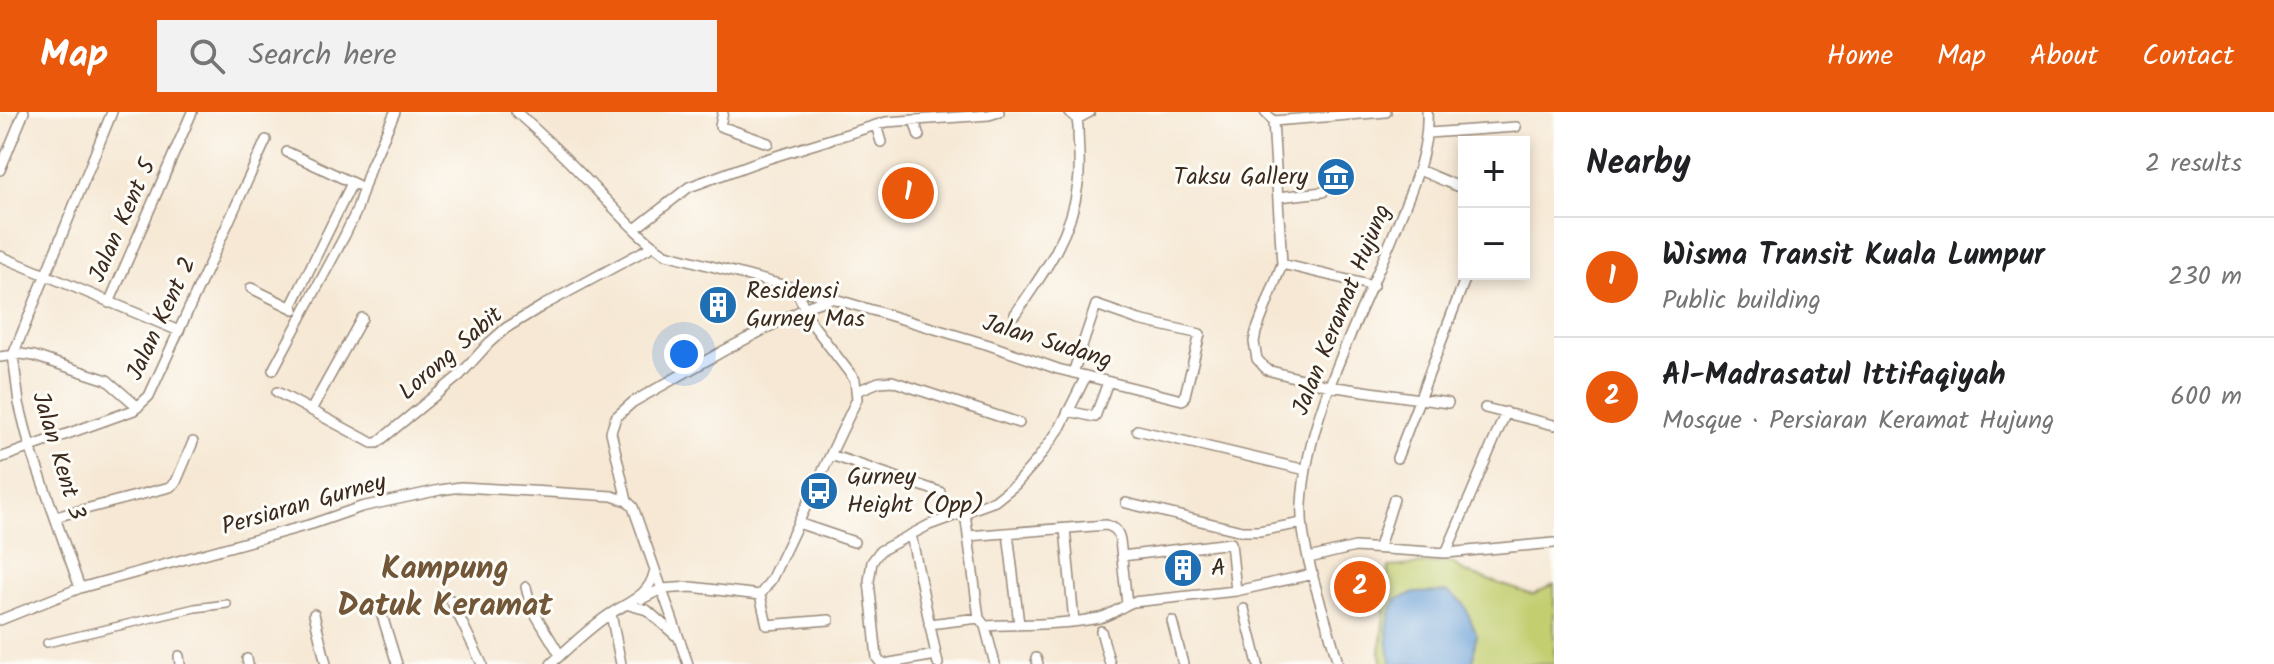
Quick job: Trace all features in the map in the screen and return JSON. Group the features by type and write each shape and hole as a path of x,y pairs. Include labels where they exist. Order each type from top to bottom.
{"street":[{"path":"0,170 24,112"},
{"name":"Jalan Kent 3","path":"80,588 30,447 19,403 13,355 112,112"},
{"name":"Jalan Kent 5","path":"109,303 192,112"},
{"path":"273,370 345,235 395,112"},
{"path":"516,112 653,246"},
{"path":"723,112 720,126 768,143"},
{"path":"635,229 689,187 760,161 876,125 999,112"},
{"path":"1015,314 1049,265 1067,230 1078,184 1073,116 1090,112"},
{"path":"1265,112 1273,121 1282,264 1256,332 1257,359 1267,370 1329,386 1448,403"},
{"path":"1273,121 1386,112"},
{"name":"Jalan Keramat Hujung","path":"1338,664 1302,523 1306,470 1329,386 1419,170 1428,133 1427,112"},
{"path":"914,120 919,136"},
{"path":"876,125 881,142"},
{"path":"1428,133 1516,127"},
{"name":"Jalan Kent 2","path":"0,458 138,407 149,396 266,140"},
{"path":"287,152 363,188"},
{"path":"1419,170 1458,186"},
{"path":"291,307 352,183"},
{"path":"1278,197 1323,192"},
{"name":"Jalan Sudang","path":"653,246 666,254 832,298 1073,373 1184,399 1200,335 1139,320 1096,305 1073,373"},
{"name":"Lorong Sabit","path":"277,392 377,443 460,375 506,328 653,246"},
{"path":"0,256 179,331"},
{"path":"1282,264 1373,286"},
{"path":"1397,458 1465,280"},
{"path":"251,288 303,313"},
{"path":"795,288 813,325 855,380 857,399 771,580 760,595 767,625 829,620"},
{"path":"688,664 633,507 627,501 611,432 616,417 633,402 725,350 832,298"},
{"path":"311,410 362,318"},
{"path":"0,357 34,356 107,380 138,407"},
{"path":"911,535 937,660 884,664 877,658 869,581 872,562 880,551 929,525 995,501 1015,485 1060,428 1086,376"},
{"path":"857,391 879,382 892,381 1019,423"},
{"path":"1068,411 1095,417 1108,382"},
{"path":"1485,408 1554,425"},
{"path":"1446,553 1506,412"},
{"path":"1137,430 1306,470"},
{"path":"55,517 170,487 176,482 193,442"},
{"path":"831,455 940,492"},
{"name":"Persiaran Gurney","path":"0,620 80,588 312,524 361,507 440,490 461,487 577,493 612,496 627,501"},
{"path":"1379,547 1394,499"},
{"path":"1126,503 1242,531 1302,523"},
{"path":"965,513 982,622 995,664"},
{"path":"798,523 854,542"},
{"path":"968,536 1106,525 1113,527 1118,531 1127,604"},
{"path":"1065,529 1074,621"},
{"path":"1008,533 1019,624"},
{"path":"1122,556 1231,543 1236,591"},
{"path":"1309,558 1347,548 1379,547 1446,553 1554,543"},
{"path":"629,605 650,586 655,571"},
{"path":"929,624 1074,621 1112,615 1127,604 1236,591 1313,574"},
{"path":"526,587 531,607 560,655"},
{"path":"552,664 611,614 661,589 691,587 760,595"},
{"path":"451,600 482,664"},
{"path":"47,643 195,608 227,604"},
{"path":"629,605 647,610 679,639"},
{"path":"380,609 397,664"},
{"path":"1244,609 1258,664"},
{"path":"314,614 326,664"},
{"path":"611,614 621,664"},
{"path":"1172,621 1183,664"},
{"path":"1101,631 1110,664"}],"green space":[{"path":"1451,562 1465,572 1533,595 1554,584 1554,664 1383,664 1380,652 1389,567"}],"water":[{"path":"1448,592 1464,604 1476,633 1473,664 1392,664 1387,631 1396,599 1415,593"}],"place":[{"name":"Taksu Gallery","path":"1336,177"},
{"name":"Wisma Transit Kuala Lumpur","path":"908,193"},
{"name":"Residensi Gurney Mas","path":"718,305"},
{"name":"Gurney Height (Opp)","path":"819,491"},
{"name":"A","path":"1183,568"},
{"name":"Al-Madrasatul Ittifaqiyah","path":"1360,587"}],"district":[{"name":"Kampung Datuk Keramat","path":"445,588"}]}
